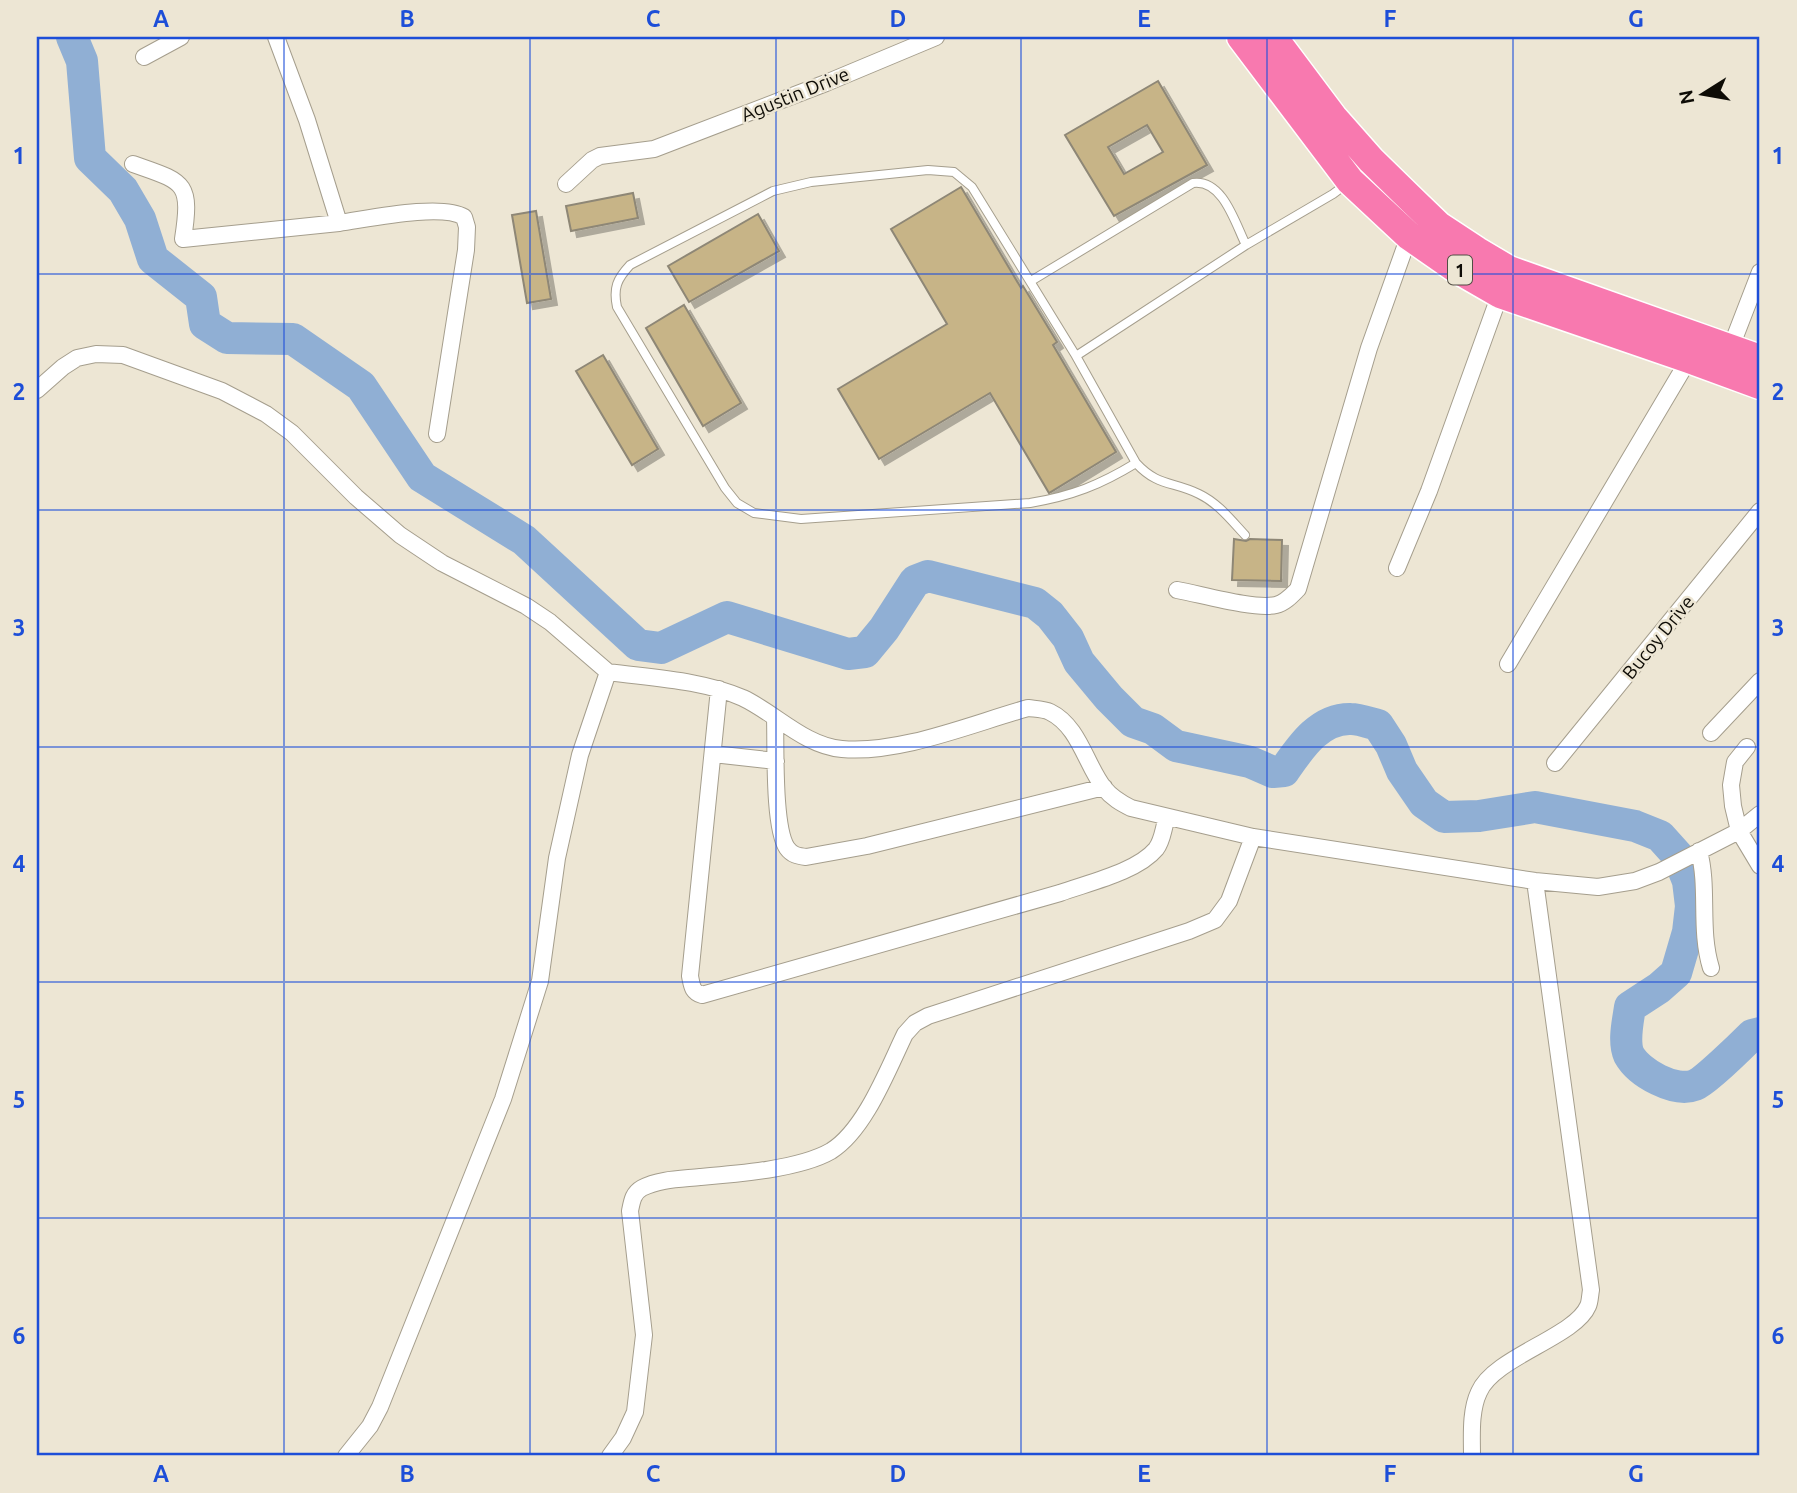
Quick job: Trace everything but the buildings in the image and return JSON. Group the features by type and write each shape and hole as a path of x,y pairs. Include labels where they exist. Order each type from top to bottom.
{"highway":[{"name":"1","path":"1241,37 1361,170 1409,236 1455,268 1500,294 1760,386"},
{"name":"1","path":"1273,37 1333,117 1361,170 1439,226 1509,270 1760,359"}],"street":[{"path":"144,57 181,37"},
{"path":"276,37 307,120 340,223"},
{"name":"Agustin Drive","path":"566,184 600,156 654,149 936,37"},
{"path":"133,164 174,178 183,187 187,212 183,239 439,210 458,213 464,217 467,227 466,250 437,434"},
{"path":"1177,590 1258,605 1276,605 1290,598 1298,589 1369,348 1409,236"},
{"path":"1731,347 1760,272"},
{"path":"1397,568 1429,491 1500,294"},
{"path":"37,390 77,358 96,354 123,355 222,391 266,414 292,433 356,497 400,535 442,563 534,611 608,671 719,690 749,701 798,734 839,749 880,750 1028,708 1049,710 1078,741 1104,787 1115,799 1131,808 1253,837 1535,881 1598,887 1635,881 1658,872 1739,831 1760,814"},
{"path":"1508,664 1689,359"},
{"name":"Bucoy Drive","path":"1555,763 1760,511"},
{"path":"346,1456 370,1426 380,1407 503,1099 540,981 557,858 580,755 608,671"},
{"path":"1711,733 1760,681"},
{"path":"719,690 691,976 693,988 696,993 702,995 1111,876 1141,861 1155,850 1167,818"},
{"path":"775,718 779,822 783,841 796,856 806,857 867,846 1104,787"},
{"path":"1747,747 1735,762 1731,785 1739,831 1760,866"},
{"path":"713,754 776,761"},
{"path":"610,1456 623,1438 635,1412 644,1335 630,1211 632,1198 639,1190 670,1180 801,1163 832,1150 849,1135 866,1110 905,1034 915,1023 928,1016 1189,932 1215,920 1229,901 1253,837"},
{"path":"1699,851 1704,868 1703,917 1706,953 1711,968"},
{"path":"1472,1456 1477,1394 1483,1383 1573,1322 1588,1307 1591,1290 1535,881"}],"lane":[{"path":"1136,463 1084,491 1030,503 801,519 754,513 737,503 725,488 617,307 616,283 630,265 773,191 811,182 928,170 954,172 972,187 1031,281 1136,463 1149,477 1212,501 1245,535"},
{"path":"1076,356 1246,245 1333,194 1361,170"},
{"path":"1031,281 1193,183 1201,182 1219,193 1246,245"}],"waterway":[{"path":"72,37 82,61 90,158 123,190 140,219 153,259 201,297 205,324 227,338 293,339 361,386 422,477 524,540 638,645 661,648 727,617 848,654 865,652 884,629 915,581 928,576 1035,603 1050,615 1068,638 1079,662 1109,698 1133,722 1153,729 1176,746 1250,762 1273,772 1284,771 1304,744 1320,729 1340,720 1357,720 1378,725 1391,745 1402,771 1424,803 1444,817 1479,816 1535,807 1635,826 1660,836 1678,856 1688,881 1691,906 1688,932 1676,973 1630,1007 1626,1038 1629,1055 1658,1080 1687,1087 1700,1082 1752,1035 1760,1033"}]}
